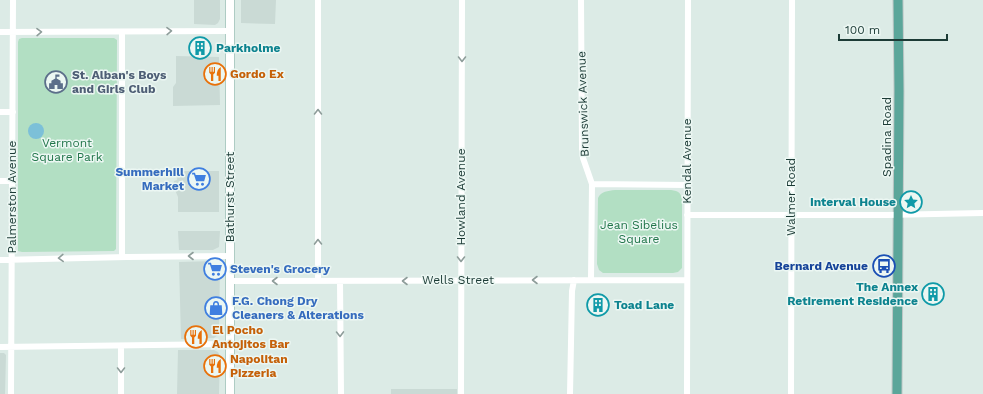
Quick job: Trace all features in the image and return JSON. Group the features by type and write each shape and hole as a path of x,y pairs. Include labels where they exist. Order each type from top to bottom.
{"main road":[{"name":"Bathurst Street","path":"230,0 230,394"},
{"name":"Spadina Road","path":"897,394 898,0"}],"street":[{"name":"Palmerston Avenue","path":"12,394 13,0"},
{"path":"318,0 318,281"},
{"name":"Howland Avenue","path":"462,0 462,394"},
{"name":"Brunswick Avenue","path":"581,0 582,158 592,184 591,279"},
{"name":"Kendal Avenue","path":"687,394 688,0"},
{"name":"Walmer Road","path":"791,394 792,0"},
{"path":"0,32 230,31"},
{"path":"122,32 122,257"},
{"path":"0,112 13,112"},
{"path":"0,181 12,181"},
{"path":"592,184 687,185"},
{"path":"687,214 898,215 983,213"},
{"path":"0,260 230,256"},
{"name":"Wells Street","path":"230,282 591,279 687,280"},
{"path":"570,394 572,291 574,280"},
{"path":"340,281 341,394"},
{"path":"0,347 230,344"},
{"path":"121,346 121,394"}],"shaded area":[{"path":"194,0 220,0 220,19 218,23 215,25 194,24"},
{"path":"241,0 276,0 275,24 241,23"},
{"path":"176,56 219,57 220,105 173,106 173,87 176,83"},
{"path":"178,171 219,171 219,212 178,212 178,197 175,190 174,181 177,180"},
{"path":"178,231 220,231 219,247 213,250 179,250"},
{"path":"215,261 220,266 219,334 214,338 181,339 179,262"},
{"path":"178,350 214,350 218,352 220,356 219,394 177,394"},
{"path":"0,353 4,353 6,355 5,394 0,394"},
{"path":"391,389 457,389 457,394 391,394"}],"green space":[{"name":"Vermont Square Park","path":"114,38 117,40 116,249 114,251 18,251 18,42 19,39"},
{"name":"Jean Sibelius Square","path":"671,190 680,194 682,200 682,268 678,272 603,273 599,270 597,264 598,198 607,191"}],"water":[{"path":"33,123 39,123 44,128 42,137 39,139 33,139 28,134 28,128"}],"place":[{"name":"Parkholme","path":"200,48"},
{"name":"Gordo Ex","path":"215,74"},
{"name":"St. Alban's Boys and Girls Club","path":"56,82"},
{"name":"Summerhill Market","path":"199,179"},
{"name":"Interval House","path":"911,202"},
{"name":"Bernard Avenue","path":"884,266"},
{"name":"Steven's Grocery","path":"215,269"},
{"name":"The Annex Retirement Residence","path":"933,294"},
{"name":"Toad Lane","path":"598,305"},
{"name":"F.G. Chong Dry Cleaners & Alterations","path":"216,308"},
{"name":"El Pocho Antojitos Bar","path":"196,337"},
{"name":"Napolitan Pizzeria","path":"215,366"}]}
